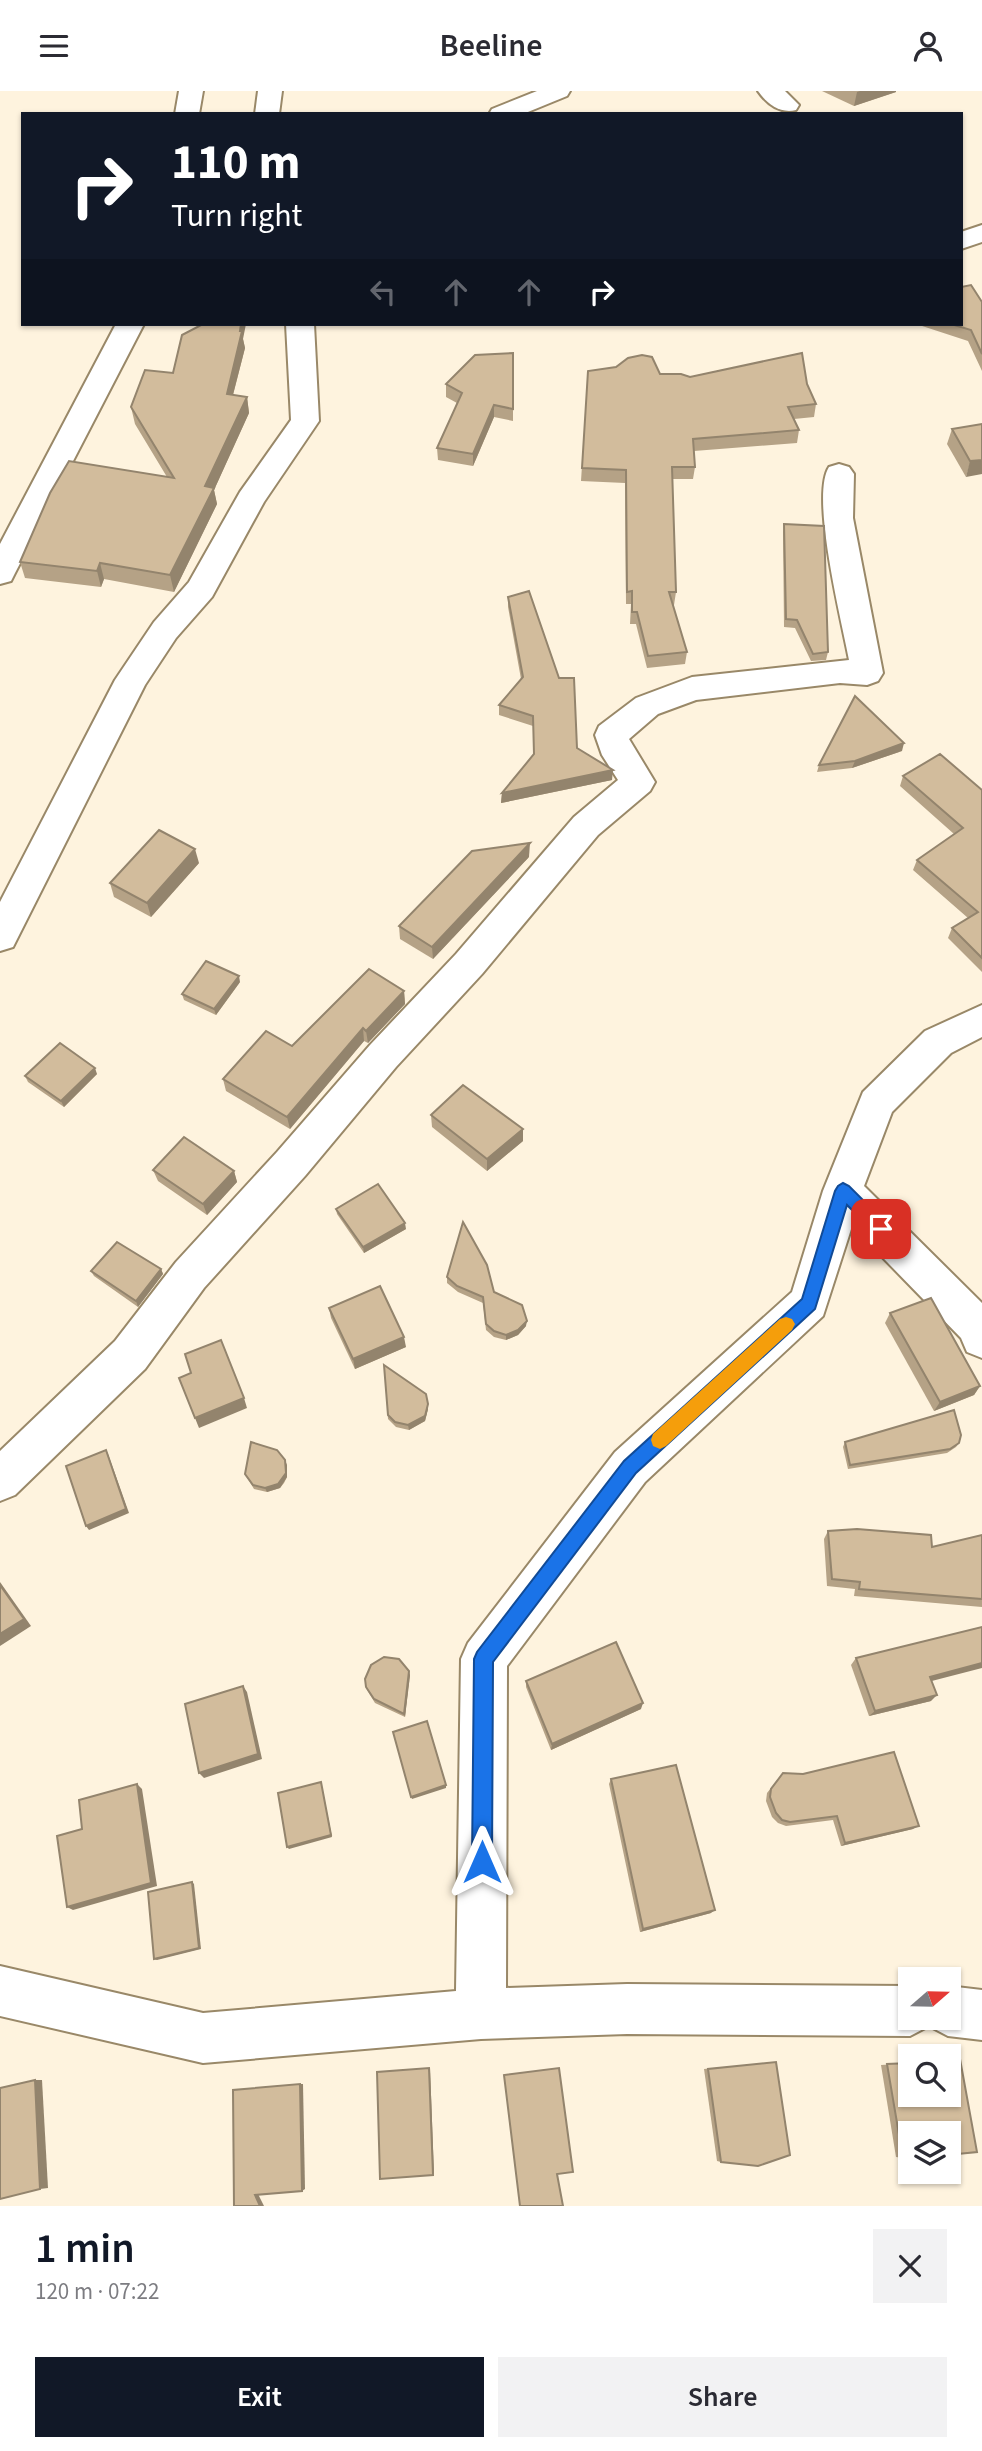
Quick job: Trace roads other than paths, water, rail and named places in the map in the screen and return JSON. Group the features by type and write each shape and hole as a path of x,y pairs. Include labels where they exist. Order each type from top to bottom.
{"street":[{"path":"187,112 191,91"},
{"path":"267,112 270,91"},
{"path":"506,112 558,91"},
{"path":"963,240 982,233"},
{"path":"0,573 129,326"},
{"path":"0,937 131,680 165,630 201,589 251,499 305,421 301,336 325,326"},
{"path":"0,1480 130,1355 190,1275 291,1164 383,1056 469,964 586,826 638,782 620,755 611,735 647,706 692,689 840,671 867,673 838,518 839,474"},
{"path":"481,2014 481,1728 484,1659 630,1467 809,1303 843,1191 876,1103 937,1042 982,1020"},
{"path":"843,1191 977,1326 982,1339"},
{"path":"0,1991 203,2038 481,2014 627,2009 898,2011"},
{"path":"961,2013 982,2015"}]}
